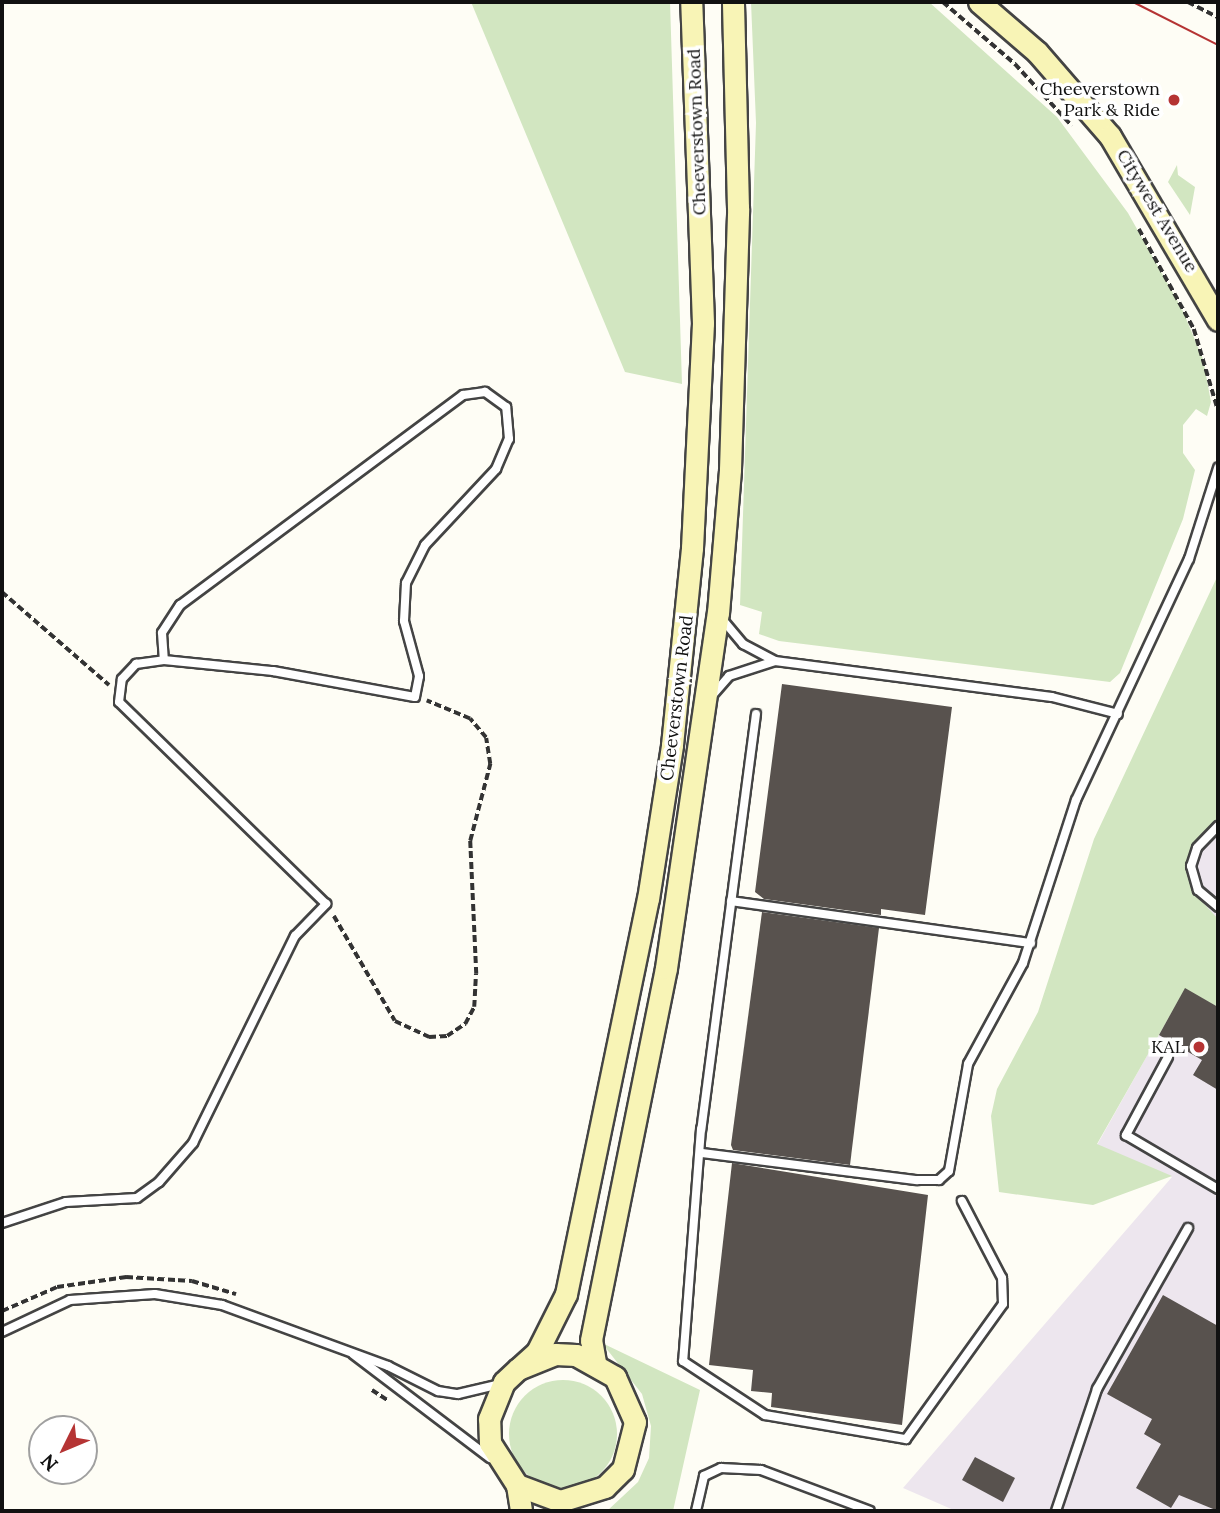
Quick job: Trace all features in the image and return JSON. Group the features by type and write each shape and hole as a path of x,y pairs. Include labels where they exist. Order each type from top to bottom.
{"main road":[{"name":"Cheeverstown Road","path":"691,2 703,323 692,548 672,745 648,900 566,1294 537,1352 511,1375 489,1419 500,1466 517,1485 548,1499 580,1505 623,1469 635,1422 629,1397 595,1362 591,1340 666,968 718,613 730,469 738,208 733,2"},
{"name":"Citywest Avenue","path":"979,2 1037,52 1110,136 1216,311"},
{"path":"511,1375 555,1354 595,1362"},
{"path":"517,1485 522,1511"}],"lane":[{"path":"2,1223 66,1202 137,1198 159,1182 193,1143 295,936 326,904 119,702 117,688 136,664 164,660 273,671 415,697 419,676 404,621 406,583 425,545 496,469 505,449 506,407 485,392 463,396 180,605 162,633 164,660"},
{"path":"702,1153 939,1180 952,1165 968,1064 1031,943 1076,800 1189,559 1218,468"},
{"path":"718,613 743,644 775,661 1052,697 1118,714"},
{"path":"707,702 729,676 775,661"},
{"path":"756,714 731,901 680,1341 684,1361 765,1415 894,1441 920,1427 1003,1304 1002,1278 962,1201"},
{"path":"1218,826 1197,848 1191,866 1198,890 1218,907"},
{"path":"731,901 1031,943"},
{"path":"1168,1057 1126,1135 1218,1189"},
{"path":"1056,1511 1097,1389 1188,1228"},
{"path":"2,1332 70,1300 155,1294 222,1305 350,1351 438,1391 458,1394 511,1375"},
{"path":"350,1351 379,1380 500,1466"},
{"path":"696,1511 704,1476 721,1468 761,1470 870,1511"}],"path":[{"path":"943,2 1015,64 1076,130"},
{"path":"1188,2 1218,17"},
{"path":"1137,225 1194,329 1218,410"},
{"path":"2,592 55,634 96,680 117,688"},
{"path":"326,904 395,1021 429,1037 447,1036 465,1024 474,1007 476,974 470,841 490,764 486,738 470,719 415,697"}],"shaded area":[{"path":"1218,799 1218,938 1190,924 1187,821"},
{"path":"1185,988 1218,1007 1218,1511 956,1511 903,1488 1172,1177 1097,1145"}],"green space":[{"path":"471,2 670,2 682,384 625,372"},
{"path":"751,2 929,2 1057,117 1128,213 1182,309 1203,359 1211,402 1207,416 1196,409 1183,425 1183,453 1195,470 1183,519 1120,673 1110,682 779,641 759,634 762,612 740,605 756,123"},
{"path":"1177,165 1178,175 1195,187 1190,215 1168,182"},
{"path":"1218,575 1218,816 1188,863 1198,897 1218,919 1218,1007 1185,989 1097,1144 1172,1176 1093,1205 999,1192 991,1116 997,1089 1038,1012 1094,839"},
{"path":"602,1343 700,1390 673,1511 607,1511 638,1482 649,1458 651,1426 642,1394"},
{"path":"563,1380 584,1384 602,1395 613,1413 617,1434 613,1455 602,1473 584,1484 563,1488 542,1484 524,1473 513,1455 509,1434 513,1413 524,1395 542,1384"}],"building":[{"path":"782,684 952,707 925,915 881,909 881,915 764,899 755,892"},
{"path":"762,912 879,928 850,1165 733,1150 731,1145"},
{"name":"KAL","path":"1185,988 1218,1007 1218,1090 1193,1075 1202,1060 1159,1035"},
{"path":"732,1163 928,1195 902,1425 771,1407 772,1393 751,1391 753,1370 709,1365"},
{"path":"1163,1295 1218,1326 1218,1511 1179,1495 1171,1508 1136,1488 1161,1444 1144,1434 1152,1419 1107,1394"},
{"path":"975,1457 1015,1478 1003,1502 962,1480"}],"tram line":[{"path":"1133,2 1218,45"}],"place":[{"name":"Cheeverstown Park & Ride","path":"1174,100"},
{"name":"KAL","path":"1199,1047"}]}
